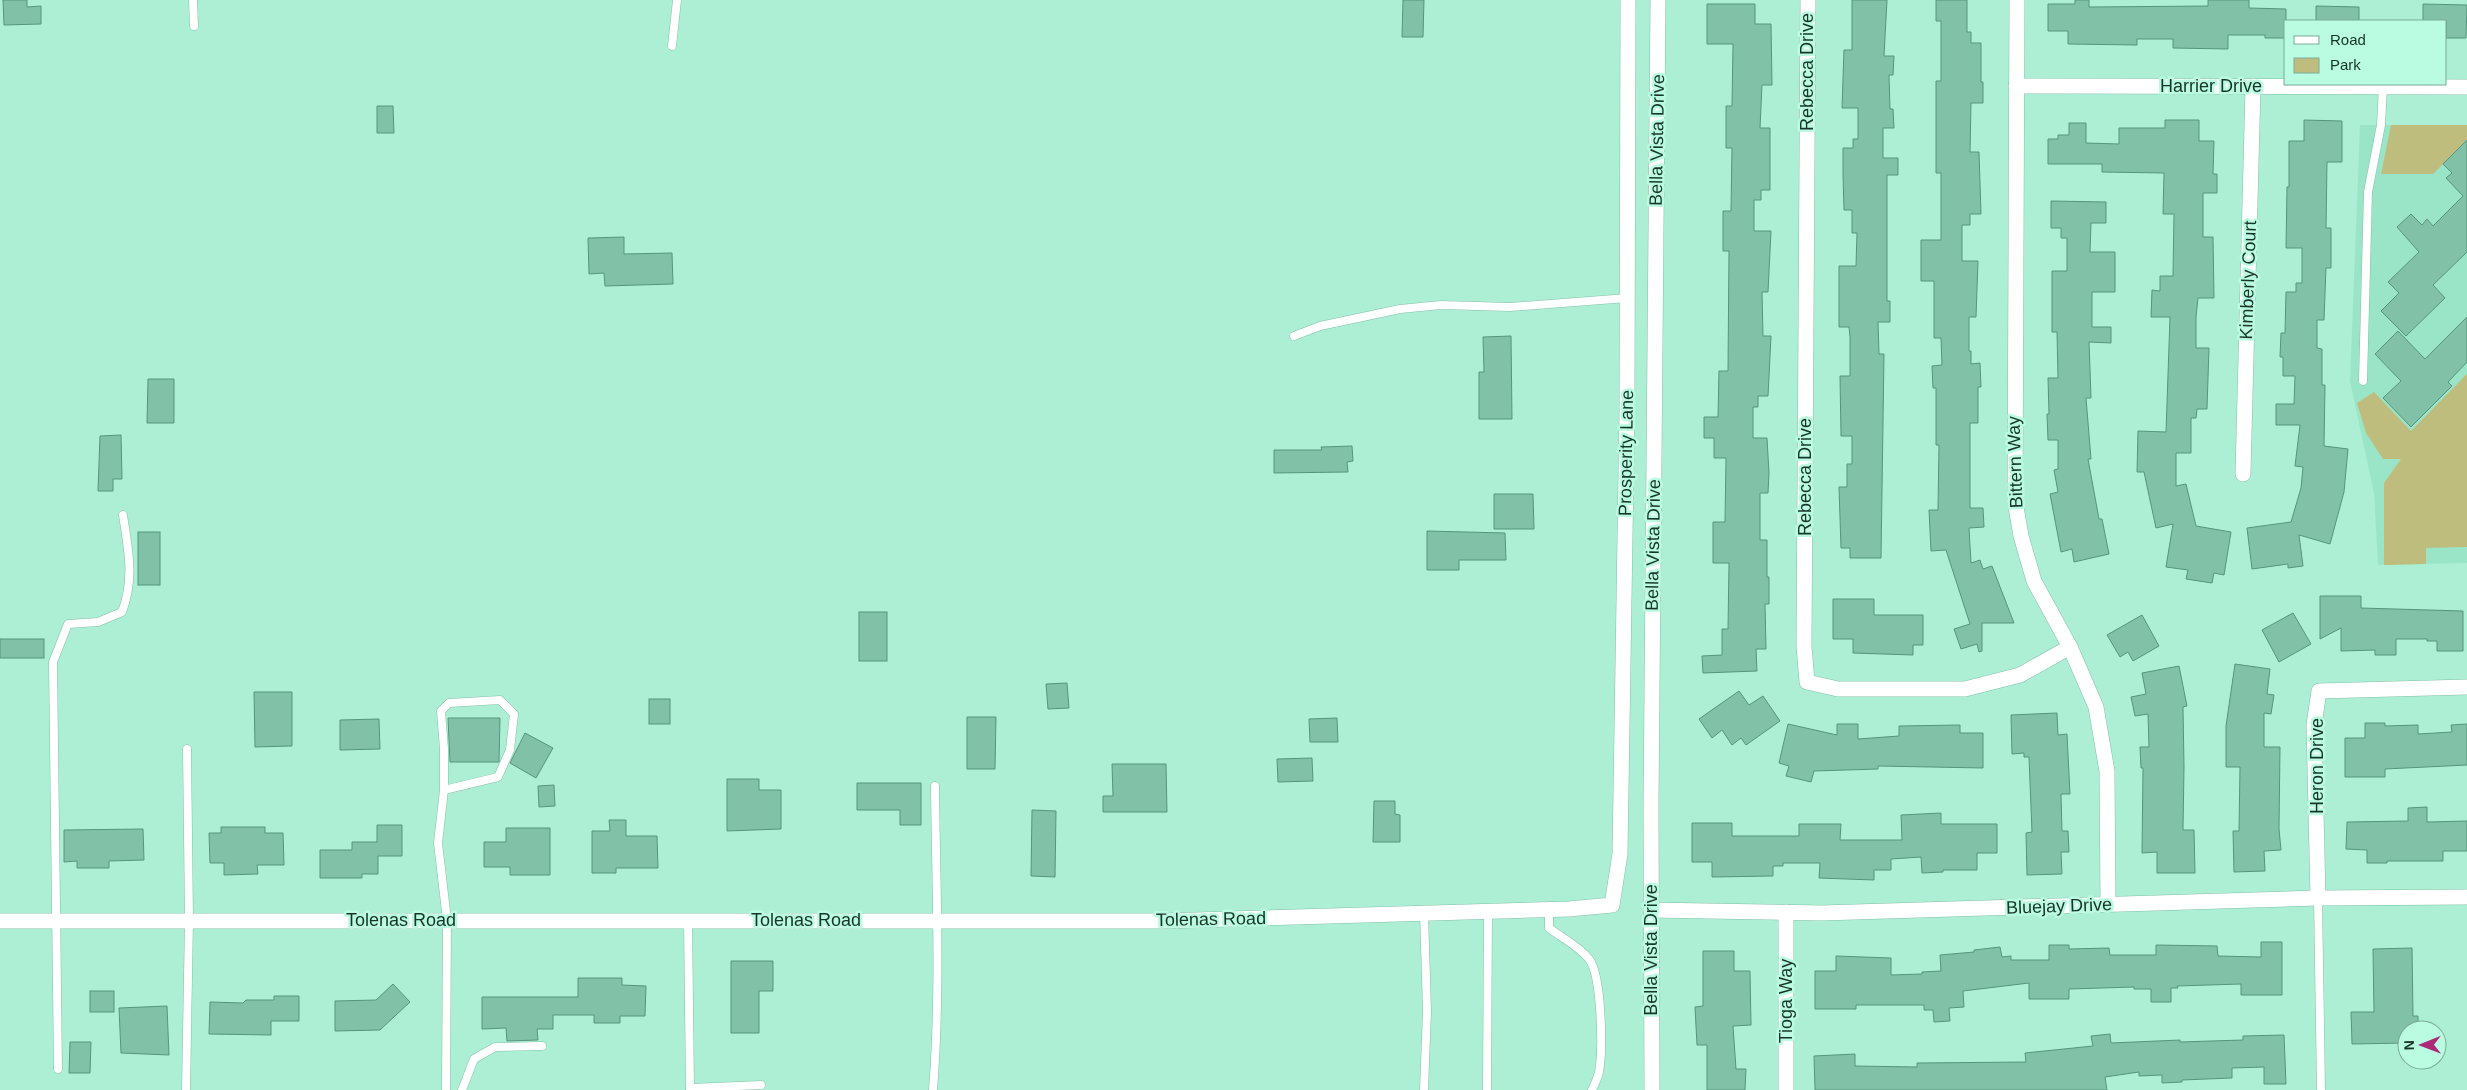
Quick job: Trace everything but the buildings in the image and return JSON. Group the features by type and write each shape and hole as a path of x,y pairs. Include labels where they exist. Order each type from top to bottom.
{"street":[{"name":"Prosperity Lane","path":"1612,905 1620,854 1627,298 1628,0"},
{"name":"Bella Vista Drive","path":"1652,1090 1651,910 1658,0"},
{"name":"Rebecca Drive","path":"1808,0 1804,636 1807,682 1838,689 1965,689 2020,675 2070,647"},
{"name":"Bittern Way","path":"2016,0 2014,501 2021,536 2034,581 2070,647 2096,706 2107,771 2108,905"},
{"name":"Harrier Drive","path":"2016,86 2467,88"},
{"name":"Kimberly Court","path":"2243,474 2253,86"},
{"name":"Heron Drive","path":"2318,898 2314,725 2319,691 2467,687"},
{"name":"Bluejay Drive","path":"1651,910 1786,912 2318,898 2467,898"},
{"name":"Tolenas Road","path":"0,921 1162,921 1549,910 1612,905"},
{"name":"Tioga Way","path":"1786,912 1786,1090"}],"lane":[{"path":"193,0 194,26"},
{"path":"672,46 677,0"},
{"path":"2363,381 2368,192 2382,125 2383,87"},
{"path":"1294,336 1320,326 1400,309 1441,305 1510,307 1627,298"},
{"path":"58,1069 53,662 68,624 98,622 122,612 129,592 129,563 123,515"},
{"path":"444,790 498,777 510,750 514,714 500,700 449,704 441,711 444,749 444,790 438,843 447,920 446,1090"},
{"path":"186,1090 189,920 187,749"},
{"path":"933,1090 936,1055 937,920 935,786"},
{"path":"2318,898 2321,1090"},
{"path":"1549,910 1550,928 1577,947 1589,959 1596,973 1599,988 1599,1072 1592,1090"},
{"path":"1487,1090 1488,911"},
{"path":"1424,913 1427,1011 1424,1090"},
{"path":"688,920 690,1089 761,1085"},
{"path":"462,1090 474,1059 495,1047 542,1046"}],"shaded area":[{"path":"2360,125 2467,125 2467,563 2378,565 2374,493 2350,381"}],"green space":[{"path":"2391,125 2467,125 2467,140 2433,174 2381,174"},
{"path":"2467,374 2467,547 2426,548 2426,564 2384,565 2384,483 2401,459 2383,459 2366,433 2357,403 2374,392 2411,431"}]}
